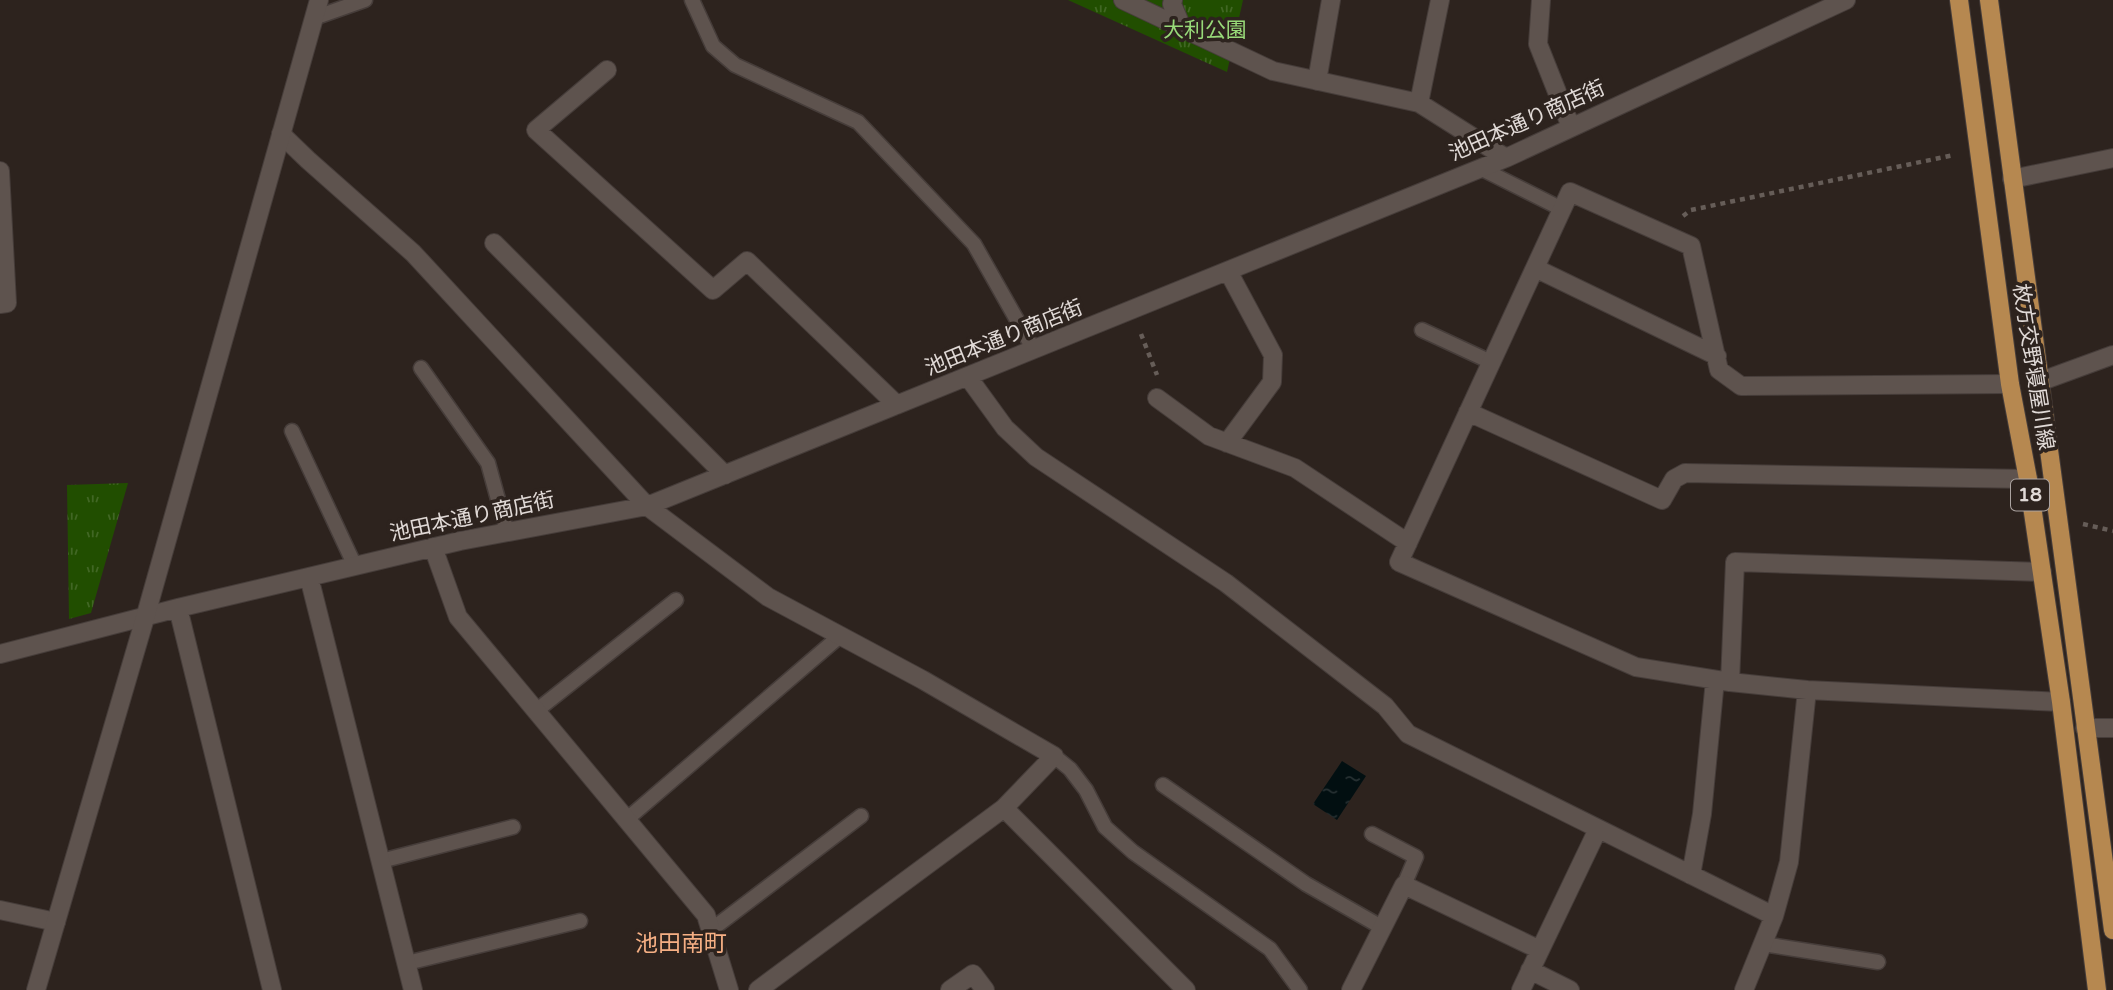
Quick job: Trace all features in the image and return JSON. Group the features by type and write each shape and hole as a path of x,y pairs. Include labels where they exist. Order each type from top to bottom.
{"main road":[{"name":"枚方交野寝屋川線","path":"1959,0 2010,384 2028,479 2061,702 2097,990"},
{"name":"枚方交野寝屋川線","path":"1989,0 2085,728 2108,856 2113,930"}],"street":[{"path":"36,990 145,618 319,0"},
{"path":"1123,0 1273,71 1419,103 1506,158"},
{"path":"1173,0 1172,4 1183,30"},
{"path":"1317,81 1331,0"},
{"path":"1419,103 1440,0"},
{"path":"1541,0 1538,44 1570,127"},
{"name":"池田本通り商店街","path":"0,654 433,547 647,506 1506,158 1846,0"},
{"path":"607,70 536,130 713,290 747,261 897,405"},
{"path":"281,134 413,253 647,506 768,597 923,680 1054,756 1004,808 758,990"},
{"path":"2012,179 2113,158"},
{"path":"0,171 8,303 0,304"},
{"path":"2010,384 1741,386 1719,370 1691,246 1570,192 1399,562 1636,667 1722,681 1807,690 2061,702"},
{"path":"494,243 724,475"},
{"path":"1535,268 1717,356"},
{"path":"1227,443 1272,382 1273,355 1228,271"},
{"path":"2039,382 2113,355"},
{"path":"968,377 1006,428 1036,457 1226,583 1385,706 1408,734 1774,916"},
{"path":"1157,398 1209,436 1295,468 1408,543"},
{"path":"1468,412 1662,500 1674,479 1685,474 2028,479"},
{"path":"433,547 458,617 706,915 729,990"},
{"path":"1691,875 1722,681 1735,562 2042,572"},
{"path":"309,577 414,990"},
{"path":"178,608 272,990"},
{"path":"1744,990 1774,916 1790,862 1807,690"},
{"path":"2085,728 2113,728"},
{"path":"1004,808 1186,990"},
{"path":"1521,990 1598,829"},
{"path":"1351,990 1404,886 1540,950"},
{"path":"0,909 56,922"},
{"path":"1530,970 1570,990"},
{"path":"950,990 972,974 985,990"}],"lane":[{"path":"314,18 365,0"},
{"path":"692,0 713,46 735,65 858,122 974,244 1034,350"},
{"path":"1480,168 1562,209"},
{"path":"1422,330 1491,362"},
{"path":"421,368 488,463 507,532"},
{"path":"292,431 355,566"},
{"path":"536,711 676,600"},
{"path":"626,820 840,636"},
{"path":"1054,756 1070,769 1086,790 1105,827 1133,852 1270,949 1300,990"},
{"path":"1163,785 1306,884 1382,928"},
{"path":"711,930 861,816"},
{"path":"381,861 513,827"},
{"path":"1372,834 1416,857 1404,886"},
{"path":"407,963 580,920"},
{"path":"1763,944 1878,962"}],"path":[{"path":"1659,231 1691,211 1980,149"},
{"path":"1131,311 1158,378 1157,398"}],"green space":[{"name":"大利公園","path":"1068,0 1243,0 1227,72"},
{"path":"128,483 91,613 69,619 67,485"}],"water":[{"path":"1342,761 1366,776 1337,820 1313,804"}],"district":[{"name":"池田南町","path":"681,944"}]}
